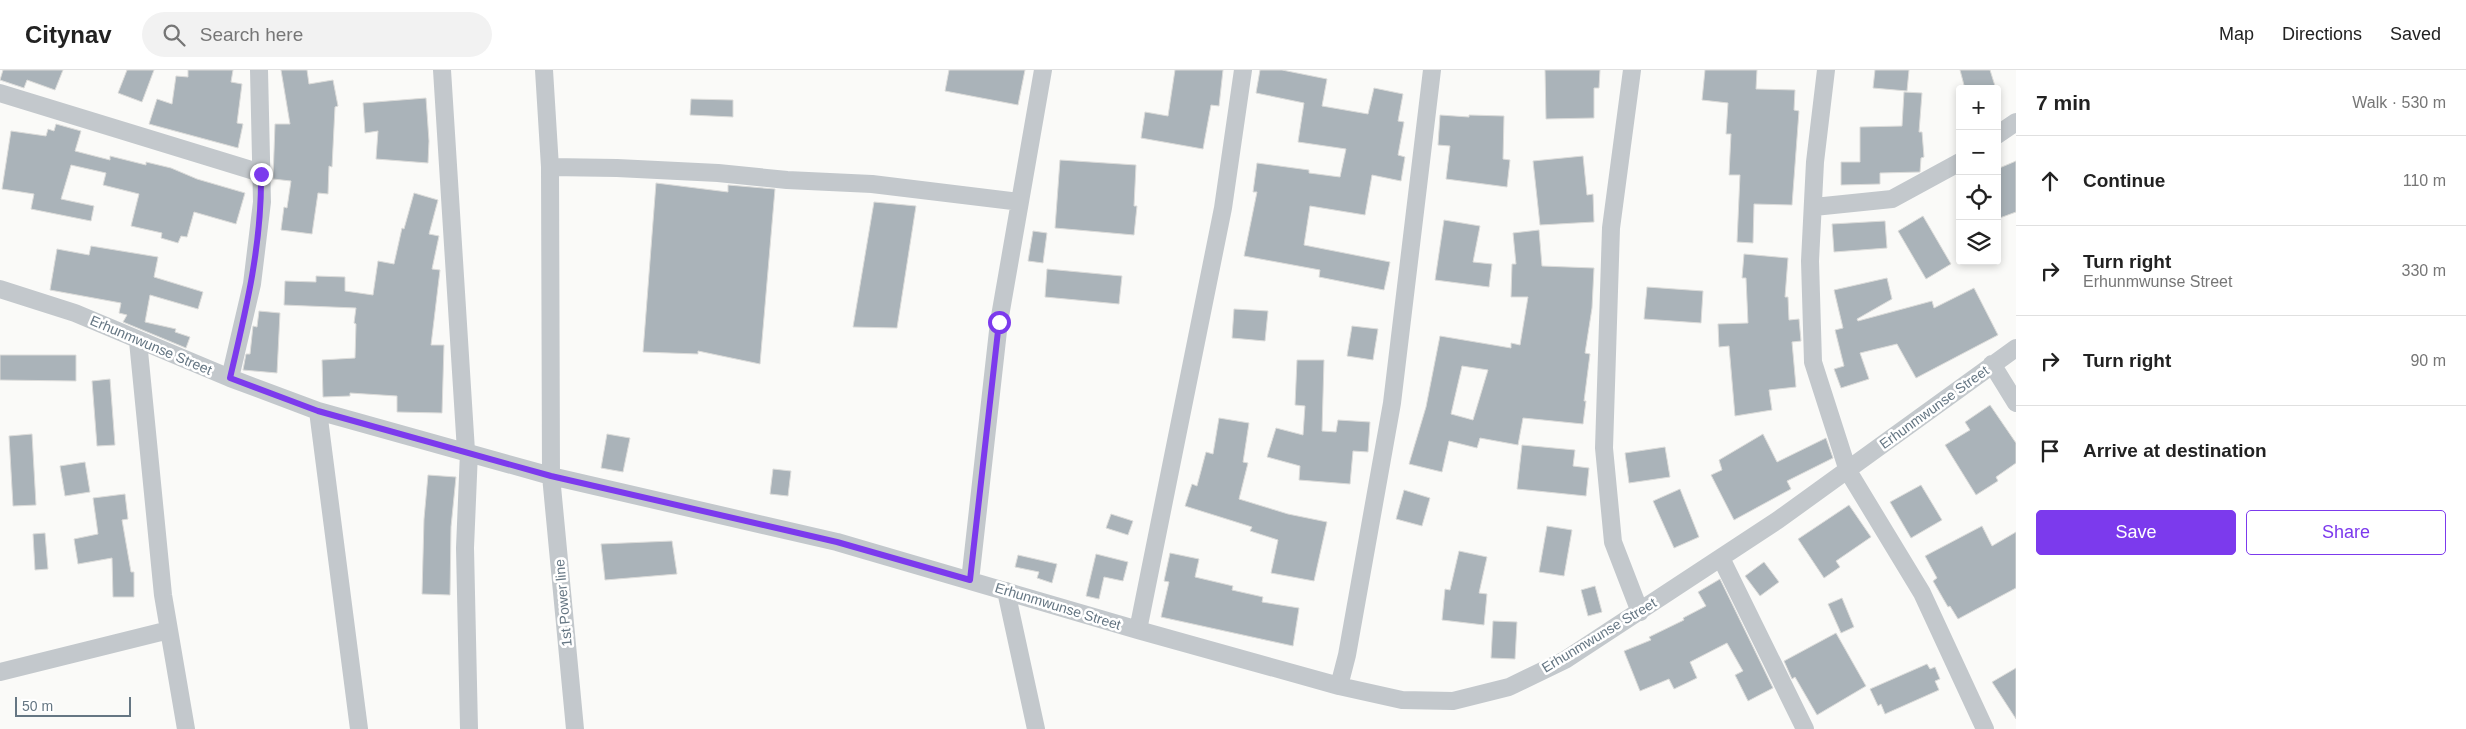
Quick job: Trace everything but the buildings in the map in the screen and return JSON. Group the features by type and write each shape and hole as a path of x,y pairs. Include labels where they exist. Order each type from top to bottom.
{"street":[{"path":"230,378 252,284 262,202 259,70"},
{"path":"442,70 467,451 464,548 468,729"},
{"name":"1st Power line","path":"544,70 550,167 551,476 575,729"},
{"path":"970,580 999,322 1043,70"},
{"path":"1138,630 1223,208 1243,70"},
{"path":"1338,686 1347,654 1392,403 1432,70"},
{"path":"1632,70 1611,228 1604,448 1613,542 1640,612"},
{"path":"1826,70 1814,162 1814,206 1810,262 1814,362 1848,470 1922,593 1985,729"},
{"path":"0,93 261,174"},
{"path":"2001,132 2016,122"},
{"path":"1814,206 1892,199 1956,164"},
{"path":"550,167 699,172 787,180 872,184 1020,202"},
{"name":"Erhunmwunse Street","path":"0,289 75,313 138,341 318,411 467,451 551,476 837,542 1338,686 1402,700 1453,701 1517,683 1565,660 1721,558 1848,470 2016,348"},
{"path":"138,341 163,595 186,729"},
{"path":"1992,364 2016,403"},
{"path":"318,411 359,729"},
{"path":"1721,558 1805,729"},
{"path":"1006,591 1036,729"},
{"path":"0,672 169,630"}],"route":[{"path":"261,174 262,202 252,284 230,378 318,411 466,450 551,476 837,542 970,580 999,322"}]}
